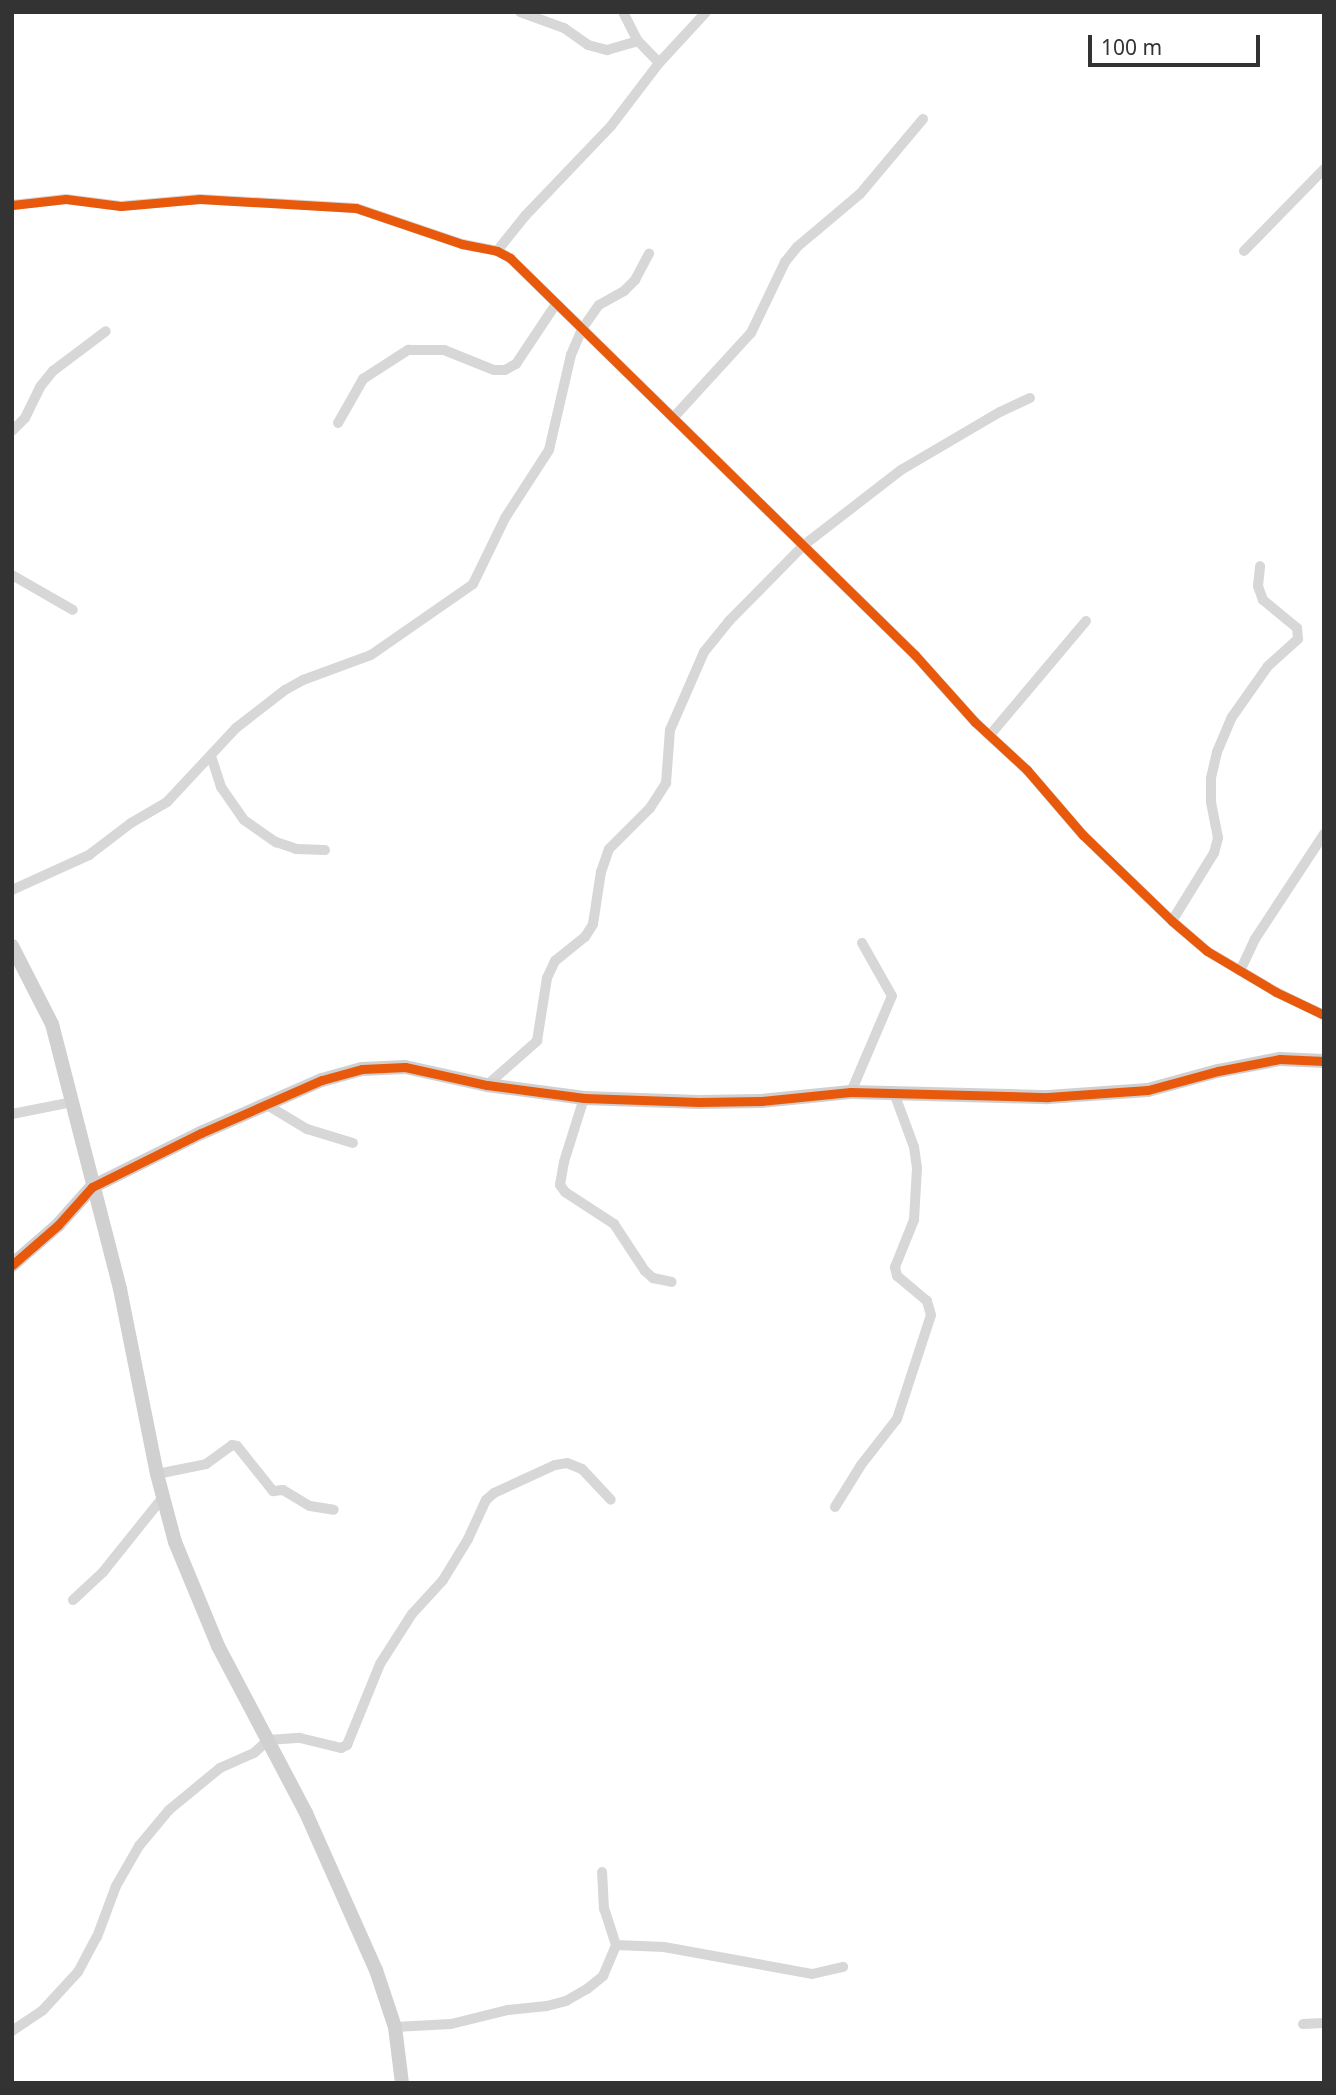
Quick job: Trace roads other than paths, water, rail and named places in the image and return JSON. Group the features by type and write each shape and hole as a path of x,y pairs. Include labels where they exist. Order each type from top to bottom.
{"street":[{"path":"520,12 564,28 588,45 607,50 638,41"},
{"path":"623,12 638,41 659,63"},
{"path":"497,251 525,216 611,126 659,63 706,12"},
{"path":"673,418 751,333 779,273 797,247 860,194 923,119"},
{"path":"1244,251 1324,169"},
{"path":"12,205 66,199 121,206 200,199 356,208 435,236 497,251 510,258 804,545 1027,770 1083,835 1172,921 1207,951 1324,1015"},
{"path":"12,890 102,846 131,823 167,802 236,728 285,691 303,680 371,655 473,584 505,518 549,450 571,355 582,329 599,305 624,291 635,280 649,254"},
{"path":"338,424 363,379 408,350 444,350 494,370 505,370 516,364 556,304"},
{"path":"12,431 24,418 40,387 53,371 106,331"},
{"path":"487,1085 537,1041 547,978 555,961 584,937 593,924 601,872 609,849 650,808 666,782 670,730 704,652 754,593 804,545 901,470 1000,412 1030,398"},
{"path":"1172,921 1214,853 1219,838 1211,803 1211,778 1232,717 1268,666 1298,639 1297,628 1263,600 1258,586 1260,566"},
{"path":"12,575 73,610"},
{"path":"990,735 1086,621"},
{"path":"211,756 221,787 244,820 276,842 296,849 325,850"},
{"path":"1240,971 1255,939 1324,834"},
{"path":"851,1092 892,996 863,943"},
{"path":"12,946 52,1024 120,1289 157,1474 175,1542 218,1646 306,1813 362,1937 395,2027 402,2083"},
{"path":"12,1265 58,1225 92,1187 201,1133 322,1080 362,1069 405,1066 487,1085 584,1098 761,1101 851,1092 1048,1097 1148,1090 1255,1063 1280,1059 1324,1061"},
{"path":"835,1507 861,1465 897,1419 931,1315 923,1295 897,1276 895,1267 914,1220 917,1168 914,1147 894,1093"},
{"path":"584,1098 564,1162 560,1185 565,1192 614,1224 645,1271 653,1278 672,1282"},
{"path":"12,1114 72,1102"},
{"path":"267,1105 307,1129 353,1143"},
{"path":"157,1474 206,1464 232,1445 237,1446 273,1491 283,1490 310,1506 334,1510"},
{"path":"268,1740 300,1738 341,1748 346,1745 380,1664 412,1614 443,1580 468,1539 480,1509 494,1493 555,1465 566,1463 582,1469 611,1500"},
{"path":"73,1600 103,1572 163,1497"},
{"path":"12,2031 43,2010 78,1972 97,1937 116,1886 139,1846 169,1810 220,1768 263,1747 268,1740"},
{"path":"395,2027 451,2024 508,2010 566,2001 603,1976 616,1945 604,1909 602,1871"},
{"path":"616,1945 664,1947 812,1974 843,1967"},
{"path":"1303,2024 1324,2023"}]}
